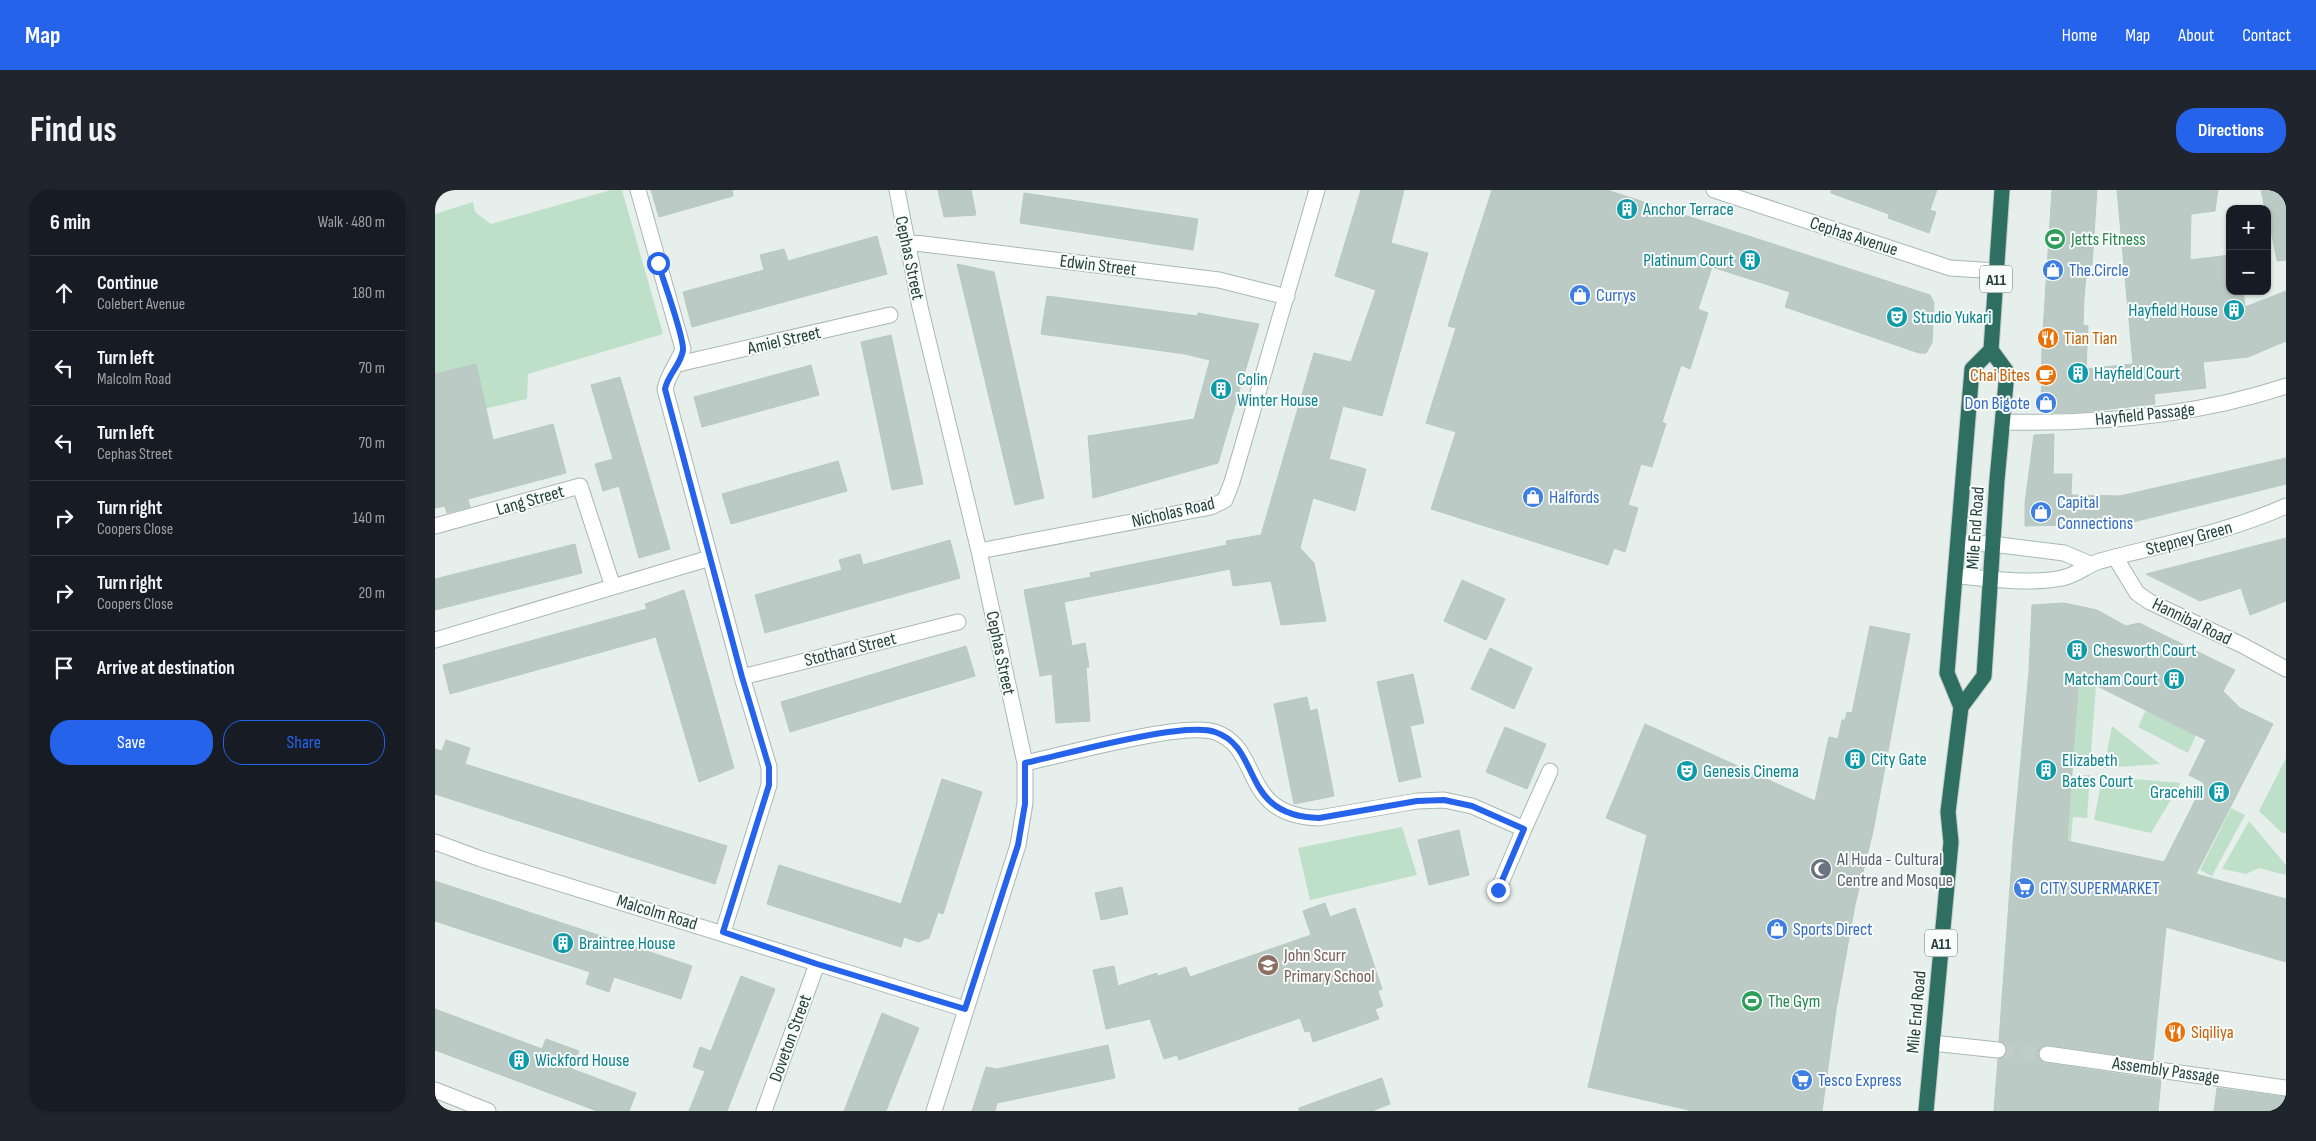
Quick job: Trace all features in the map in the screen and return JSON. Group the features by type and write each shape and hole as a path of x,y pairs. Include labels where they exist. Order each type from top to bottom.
{"highway":[{"name":"A11","path":"1991,350 2002,190"},
{"name":"Mile End Road","path":"1926,1111 1951,842 1948,812 1961,707 1983,676 2007,372 1991,350 1972,368 1947,673 1961,707"}],"street":[{"path":"638,190 683,349 678,364 667,379 665,389 742,677 769,767 769,785 723,932"},
{"name":"Cephas Street","path":"897,190 920,307 979,551 1025,763 1025,804 1018,845 934,1111"},
{"name":"Nicholas Road","path":"979,551 1211,507 1225,500 1287,297 1317,190"},
{"name":"Cephas Avenue","path":"1714,190 1951,268 1997,272"},
{"name":"Edwin Street","path":"907,242 1219,280 1287,297"},
{"name":"Amiel Street","path":"678,364 890,316"},
{"name":"Hayfield Passage","path":"2002,422 2064,423 2175,412 2217,406 2286,387"},
{"name":"Lang Street","path":"435,526 580,486 613,587"},
{"name":"Stepney Green","path":"1956,576 2037,580 2064,578 2090,564 2197,538 2259,518 2286,506"},
{"path":"1959,543 1992,544 2064,553 2090,564"},
{"name":"Hannibal Road","path":"2115,557 2137,593 2150,602 2286,668"},
{"path":"435,640 711,558"},
{"name":"Stothard Street","path":"742,677 959,622"},
{"path":"1025,763 1159,734 1199,730 1214,732 1227,738 1237,747 1259,789 1270,803 1284,812 1303,818 1319,818 1417,801 1444,800 1472,806 1524,829"},
{"path":"1498,890 1550,771"},
{"name":"Malcolm Road","path":"435,842 481,859 723,932 817,964 965,1009"},
{"name":"Doveton Street","path":"764,1111 817,964"},
{"path":"1932,1043 1999,1050"},
{"name":"Assembly Passage","path":"2047,1054 2286,1088"},
{"path":"435,1090 488,1111"}],"green space":[{"path":"611,190 622,190 663,334 528,374 527,399 435,420 435,214 473,202 475,212 491,224"},
{"path":"2079,684 2096,686 2090,766 2073,765"},
{"path":"2146,710 2196,735 2188,753 2138,727"},
{"path":"2112,726 2160,764 2104,768"},
{"path":"2286,758 2286,833 2282,833 2259,811"},
{"path":"2090,775 2087,818 2073,817 2069,862 2066,861 2072,776"},
{"path":"2110,777 2181,783 2151,833 2094,820 2101,783"},
{"path":"2231,808 2245,815 2212,876 2200,870"},
{"path":"2249,821 2286,865 2286,875 2259,868 2246,874 2222,869"},
{"path":"1402,827 1417,875 1310,900 1298,848"}],"building":[{"path":"651,190 732,190 733,196 659,217"},
{"path":"938,190 971,190 976,215 944,217"},
{"path":"1361,190 1404,190 1391,243 1428,253 1382,416 1343,406 1329,459 1366,469 1355,511 1313,498 1300,548 1314,563 1326,621 1281,625 1271,581 1233,586 1230,569 1064,602 1072,646 1085,643 1089,667 1086,667 1090,721 1056,723 1052,674 1040,676 1024,590 1091,577 1090,573 1227,545 1226,541 1261,535 1314,353 1351,362 1376,290 1335,276"},
{"path":"1492,190 1607,190 1930,295 1934,303 1932,343 1926,353 1919,353 1785,307 1790,292 1712,267 1698,309 1708,313 1690,369 1681,365 1662,422 1666,424 1652,467 1641,464 1628,505 1638,508 1625,552 1614,548 1608,565 1431,509 1456,432 1426,423 1456,328 1448,326"},
{"path":"1831,190 1937,190 1930,210 1936,212 1929,233 1888,218 1889,214 1831,193"},
{"path":"2052,190 2097,190 2092,265 2087,265 2084,298 2083,325 2088,326 2086,369 2133,364 2117,190 2218,190 2215,211 2191,214 2190,260 2226,256 2226,295 2244,295 2245,307 2286,291 2286,341 2248,357 2203,362 2206,388 2154,394 2155,404 2083,412 2041,413 2042,347"},
{"path":"2261,190 2286,190 2286,260 2277,261 2271,230 2271,205 2264,205"},
{"path":"1024,193 1198,219 1193,250 1020,223"},
{"path":"877,236 887,274 692,327 683,292 764,270 760,255 784,249 788,261"},
{"path":"957,264 994,272 1044,498 1015,505"},
{"name":"Colin Winter House","path":"1047,296 1197,316 1198,313 1259,324 1218,463 1093,498 1088,436 1194,419 1210,360 1185,354 1041,334"},
{"path":"891,335 923,484 892,490 861,342"},
{"path":"476,364 493,440 553,424 566,473 468,499 470,507 447,513 445,506 435,508 435,374"},
{"path":"811,365 819,395 702,427 694,397"},
{"path":"620,377 670,549 639,558 619,486 603,491 595,464 613,459 591,385"},
{"path":"2054,434 2053,474 2072,474 2071,495 2120,496 2286,458 2286,484 2125,524 2025,526 2025,503 2034,435"},
{"path":"838,461 847,491 731,524 722,494"},
{"path":"2286,538 2286,601 2250,615 2241,588 2200,601 2146,574"},
{"path":"950,540 960,578 765,633 755,595 842,570 839,560 860,554 863,565"},
{"path":"575,544 582,573 435,610 435,579"},
{"path":"1462,580 1505,599 1486,640 1444,621"},
{"path":"684,590 734,768 699,782 656,637 450,694 443,665 647,609 645,604"},
{"path":"2064,603 2097,610 2126,626 2139,623 2235,670 2223,691 2240,708 2273,724 2196,874 2286,899 2286,962 2166,927 2153,1060 2048,1045 2043,1046 2038,1052 2039,1058 2046,1063 2161,1080 2158,1111 1994,1111 1998,1059 2005,1056 2007,1050 2004,1043 1999,1041 2013,845 2029,672 2032,605","holes":["2079,677 2206,740 2189,775 2204,783 2164,862 2067,841"]},
{"path":"1870,626 1910,634 1873,831 1855,905 1836,1010 1822,1111 1693,1111 1588,1087 1647,835 1606,818 1645,724 1815,801 1829,737 1838,739 1842,720 1845,720 1847,712 1852,713"},
{"path":"966,646 975,676 790,732 781,702"},
{"path":"1490,648 1532,668 1514,709 1471,689"},
{"path":"1413,674 1424,723 1410,726 1421,777 1399,782 1377,682"},
{"path":"1307,697 1310,711 1317,709 1334,796 1294,804 1274,704"},
{"path":"1505,727 1546,744 1527,789 1486,772"},
{"path":"446,740 470,748 465,764 727,846 715,884 435,794 435,749 442,751"},
{"path":"942,779 982,792 943,914 938,912 929,938 918,942 904,937 901,947 767,904 779,865 901,904"},
{"path":"1459,830 1469,875 1429,885 1418,840"},
{"name":"Braintree House","path":"435,881 692,966 681,999 614,977 609,992 586,984 590,972 435,921"},
{"path":"1122,887 1128,914 1101,920 1095,893"},
{"path":"1325,903 1330,917 1355,908 1382,989 1378,991 1383,1006 1375,1009 1379,1019 1313,1042 1310,1031 1305,1032 1300,1018 1179,1060 1177,1055 1164,1059 1150,1019 1106,1029 1093,970 1114,966 1118,986 1157,973 1158,976 1186,967 1190,977 1311,935 1303,911"},
{"path":"741,976 775,989 727,1111 689,1111 705,1071 693,1067 700,1047 711,1051"},
{"name":"Wickford House","path":"435,1009 542,1049 546,1039 579,1051 572,1069 636,1093 629,1111 597,1111 435,1050"},
{"path":"882,1013 919,1028 886,1111 844,1111"},
{"path":"1108,1045 1115,1078 997,1103 995,1111 972,1111 986,1067 997,1069"},
{"path":"1382,1078 1390,1104 1372,1111 1299,1111 1299,1108"},
{"path":"2217,1088 2286,1097 2286,1111 2214,1111"}],"tunnel":[{"path":"1998,1050 2047,1054"}],"place":[{"name":"Anchor Terrace","path":"1627,209"},
{"name":"Jetts Fitness","path":"2055,239"},
{"name":"Platinum Court","path":"1750,260"},
{"name":"The.Circle","path":"2053,270"},
{"name":"Currys","path":"1580,295"},
{"name":"Hayfield House","path":"2234,310"},
{"name":"Studio Yukari","path":"1897,317"},
{"name":"Tian Tian","path":"2048,338"},
{"name":"Hayfield Court","path":"2078,373"},
{"name":"Chai Bites","path":"2046,375"},
{"name":"Colin Winter House","path":"1221,389"},
{"name":"Don Bigote","path":"2046,403"},
{"name":"Halfords","path":"1533,497"},
{"name":"Capital Connections","path":"2041,512"},
{"name":"Chesworth Court","path":"2077,650"},
{"name":"Matcham Court","path":"2174,679"},
{"name":"City Gate","path":"1855,759"},
{"name":"Elizabeth Bates Court","path":"2046,770"},
{"name":"Genesis Cinema","path":"1687,771"},
{"name":"Gracehill","path":"2219,792"},
{"name":"Al Huda - Cultural Centre and Mosque","path":"1821,869"},
{"name":"CITY SUPERMARKET","path":"2024,888"},
{"name":"Sports Direct","path":"1777,929"},
{"name":"Braintree House","path":"563,943"},
{"name":"John Scurr Primary School","path":"1268,965"},
{"name":"The Gym","path":"1752,1001"},
{"name":"Siqiliya","path":"2175,1032"},
{"name":"Wickford House","path":"519,1060"},
{"name":"Tesco Express","path":"1802,1080"}],"route":[{"path":"658,263 683,349 678,364 667,379 665,389 689,471 742,677 769,767 769,785 723,932 817,964 965,1009 1018,845 1027,787 1025,763 1159,734 1199,730 1214,732 1227,738 1237,747 1259,789 1270,803 1284,812 1303,818 1319,818 1417,801 1444,800 1472,806 1524,829 1498,890"}]}
